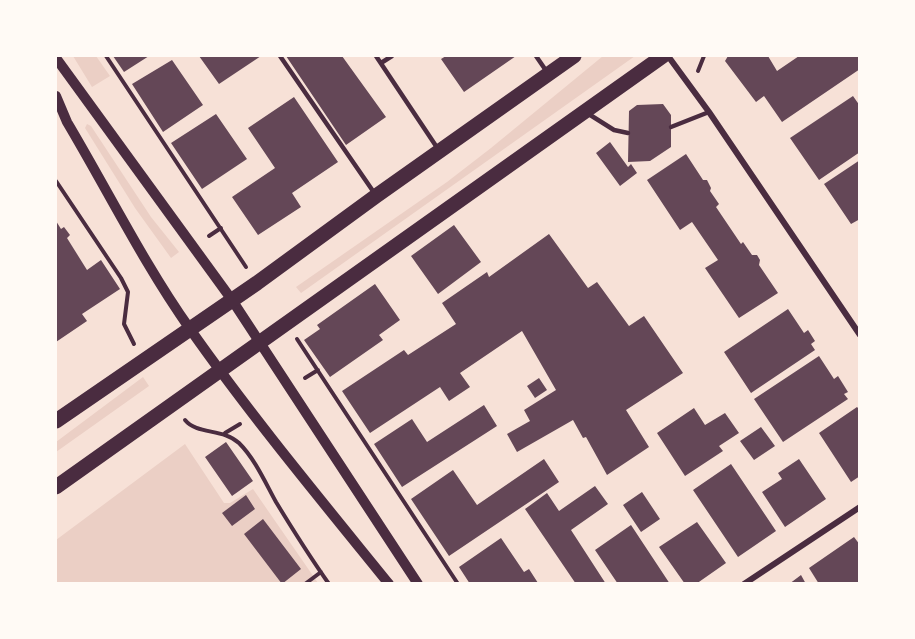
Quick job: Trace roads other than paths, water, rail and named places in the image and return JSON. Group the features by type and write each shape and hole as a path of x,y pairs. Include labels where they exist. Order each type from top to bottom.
{"main road":[{"path":"56,421 232,300 574,56"},
{"path":"56,487 663,56"}],"street":[{"path":"668,56 709,112 860,335"},
{"path":"56,58 232,300 418,584"},
{"path":"56,96 67,122 154,273 189,328 305,481 389,584"},
{"path":"744,584 860,507"}],"lane":[{"path":"280,56 376,196"},
{"path":"376,56 440,151"},
{"path":"381,63 392,56"},
{"path":"536,56 548,74"},
{"path":"584,111 614,130 628,133"},
{"path":"671,128 709,112"}]}
